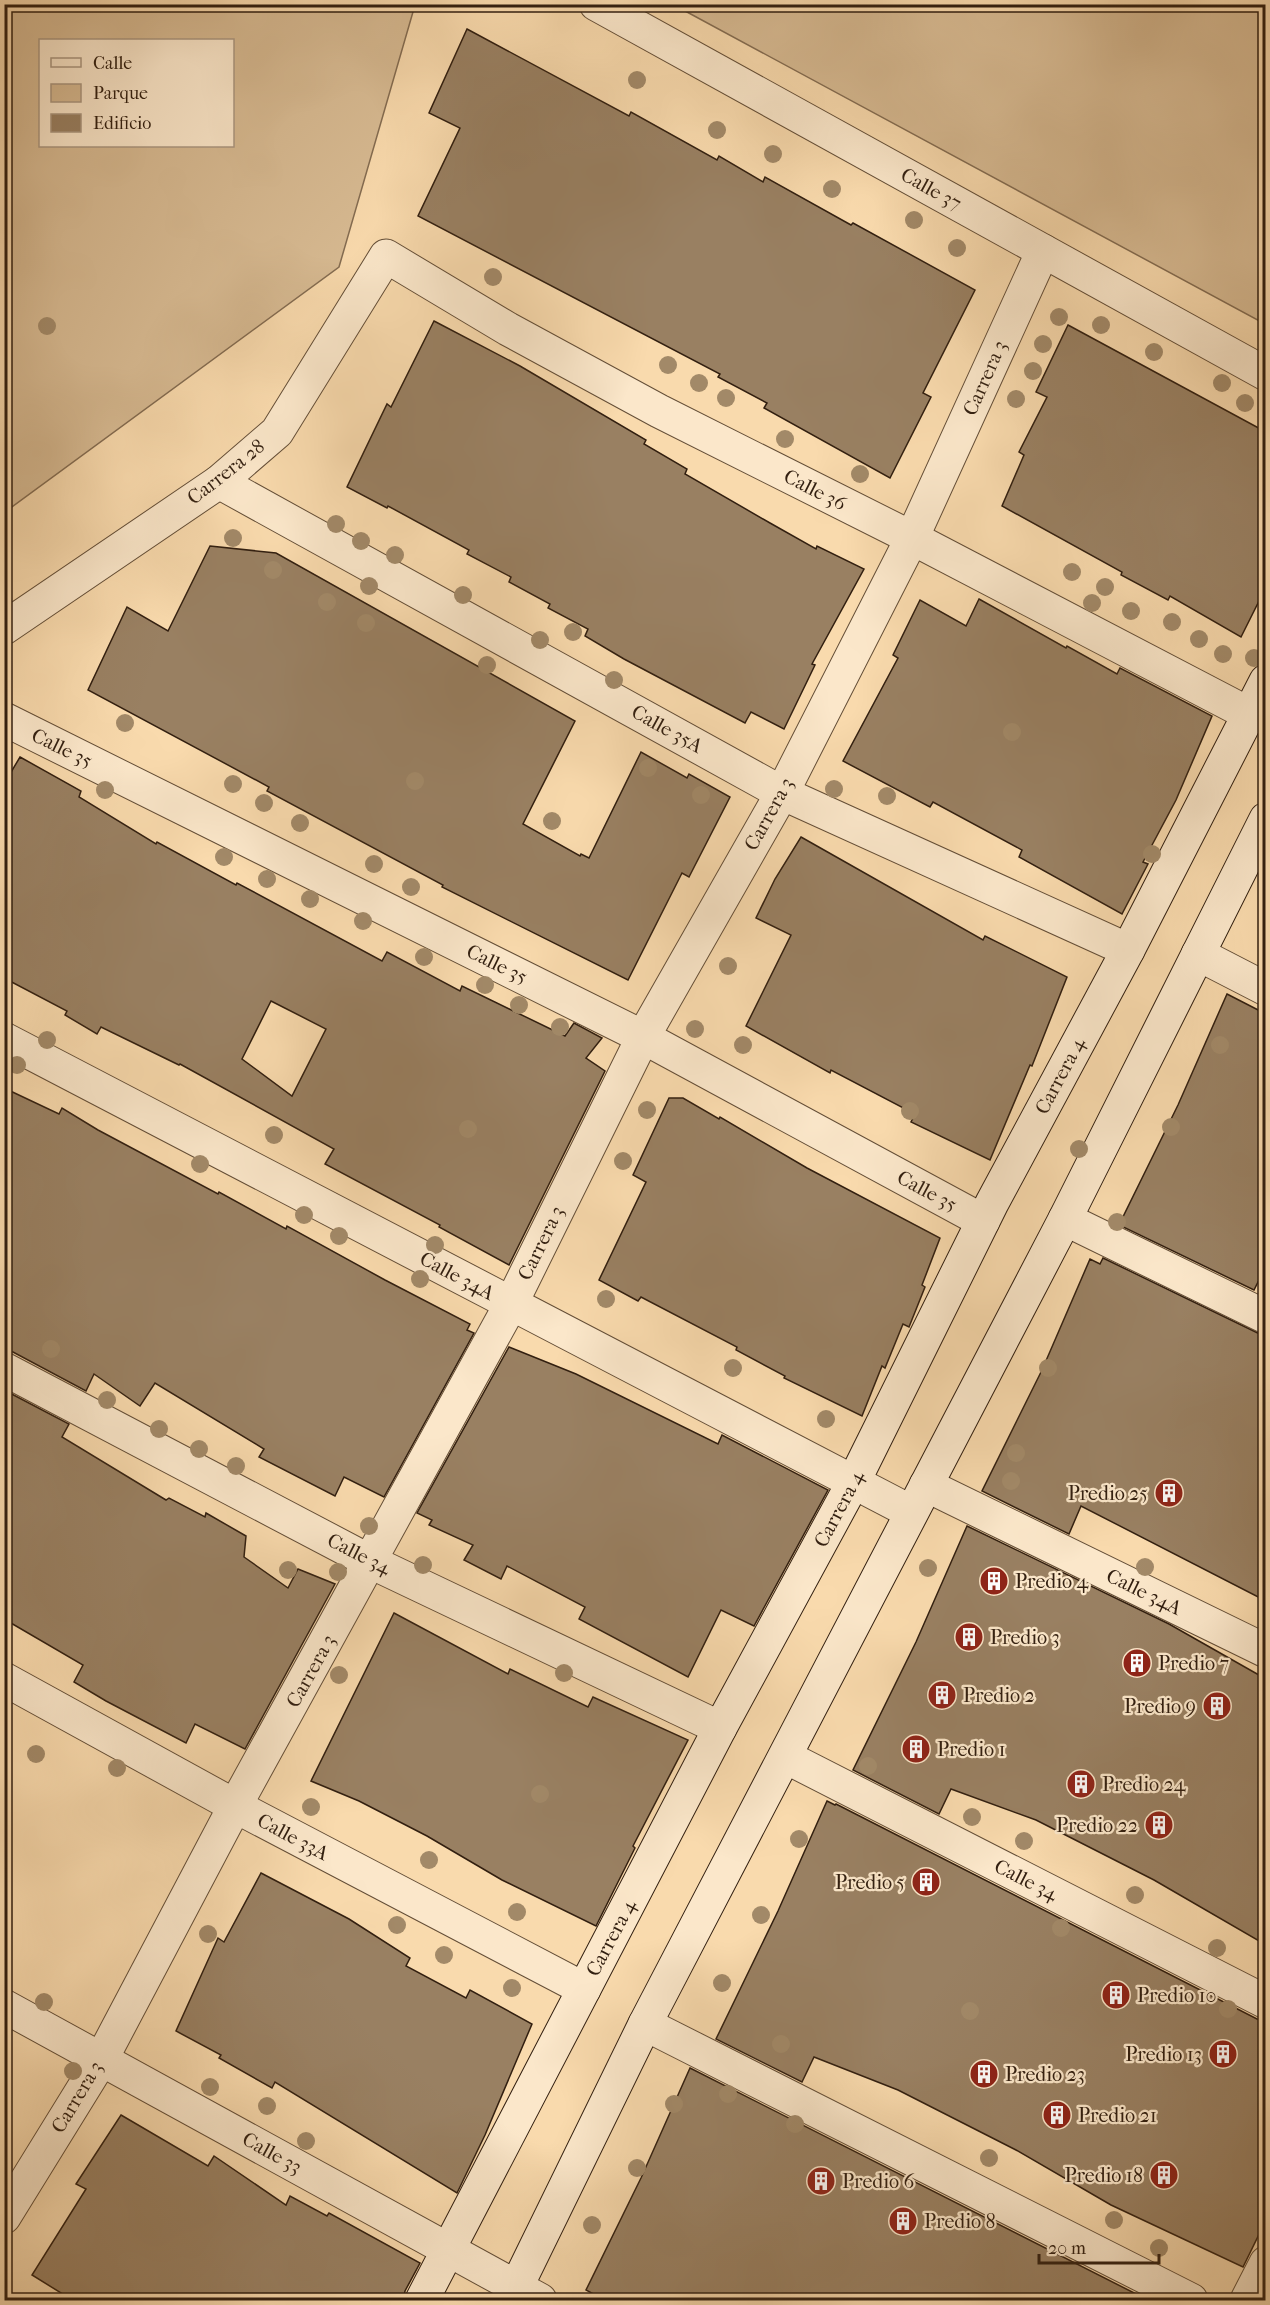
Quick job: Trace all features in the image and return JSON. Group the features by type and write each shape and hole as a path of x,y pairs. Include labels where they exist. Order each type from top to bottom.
{"street":[{"name":"Calle 37","path":"596,4 1266,374"},
{"name":"Carrera 3","path":"4,2217 100,2060 235,1806 511,1304 643,1037 782,793 912,538 1042,251"},
{"name":"Calle 36","path":"386,256 508,329 659,411 912,538 1249,714"},
{"name":"Carrera 28","path":"4,628 219,482 277,432 386,256"},
{"name":"Calle 35A","path":"219,482 782,793 1128,950"},
{"name":"Carrera 4","path":"422,2301 447,2249 720,1728 854,1481 983,1221 1128,950 1266,681"},
{"name":"Calle 35","path":"4,719 643,1037 983,1221"},
{"path":"522,2297 645,2024 1065,1219 1266,819"},
{"path":"1198,954 1266,989"},
{"name":"Calle 34A","path":"4,1039 854,1481 919,1498 1266,1651"},
{"path":"1065,1219 1266,1317"},
{"name":"Calle 34","path":"4,1369 371,1562 720,1728"},
{"name":"Calle 33A","path":"4,1679 235,1806 584,1989"},
{"name":"Calle 34","path":"786,1757 1266,2002"},
{"name":"Calle 33","path":"4,2006 447,2249 522,2297"},
{"path":"645,2024 1191,2301"},
{"path":"1246,2301 1266,2263"}],"green space":[{"path":"5,4 415,5 339,267 5,512"},
{"path":"674,5 1265,5 1265,324"}],"building":[{"path":"467,29 629,116 631,112 717,160 719,156 763,182 765,177 975,290 923,393 931,397 890,478 764,408 767,403 718,377 720,374 418,216 460,128 429,113"},
{"path":"434,321 520,366 646,440 644,444 687,469 685,474 816,549 817,546 864,569 812,664 815,665 784,729 751,712 745,723 624,659 585,636 588,629 548,608 550,604 509,582 511,577 467,554 469,550 388,506 387,508 347,487 387,404 391,407"},
{"path":"1068,325 1266,432 1266,587 1241,637 1170,596 1168,600 1121,575 1122,572 1002,506 1024,455 1019,452 1047,397 1036,392"},
{"path":"210,546 276,553 575,721 523,824 580,856 581,854 589,858 641,752 687,778 689,774 730,797 689,877 682,873 628,980 442,887 443,885 267,791 269,787 88,690 127,607 168,631"},
{"path":"979,599 1117,674 1120,668 1212,716 1176,800 1143,862 1148,864 1122,914 1019,857 1022,850 933,802 930,807 843,761 898,658 893,655 920,600 966,626"},
{"path":"20,757 81,791 79,797 156,844 157,842 236,885 237,883 382,961 387,952 460,991 462,986 565,1036 574,1023 602,1038 586,1058 605,1071 509,1265 439,1227 440,1225 325,1164 334,1149 180,1064 101,1027 97,1034 65,1015 67,1011 4,978 4,784","holes":["271,1001 326,1029 292,1096 242,1059"]},
{"path":"801,837 983,940 985,936 1067,977 1032,1066 1030,1065 990,1160 911,1122 915,1114 831,1070 830,1073 746,1026 791,935 756,918 775,879"},
{"path":"1227,994 1266,1014 1266,1266 1254,1290 1119,1225 1178,1105"},
{"path":"4,1088 59,1114 62,1108 98,1130 218,1194 219,1192 286,1229 287,1226 470,1324 467,1330 474,1333 384,1497 344,1477 335,1496 259,1457 264,1449 155,1383 140,1406 94,1374 86,1391 13,1352 4,1350"},
{"path":"669,1098 683,1098 719,1119 720,1117 807,1168 940,1238 922,1285 925,1287 909,1327 903,1324 885,1368 882,1366 862,1416 784,1378 785,1376 736,1350 737,1347 641,1297 638,1301 599,1280 646,1182 633,1175"},
{"path":"1103,1258 1266,1337 1266,1601 1081,1506 1069,1534 982,1491 1042,1370 1090,1259 1100,1264"},
{"path":"509,1347 576,1374 718,1444 722,1435 828,1490 754,1626 721,1610 688,1677 579,1619 585,1607 507,1566 501,1579 464,1560 473,1545 429,1525 432,1520 417,1513"},
{"path":"4,1390 69,1424 62,1437 166,1500 169,1498 205,1517 206,1513 246,1536 244,1557 288,1588 298,1569 335,1584 245,1749 195,1724 186,1743 106,1701 74,1682 83,1665 4,1619"},
{"path":"967,1526 1169,1624 1266,1679 1266,1945 1154,1880 1036,1820 951,1789 939,1814 853,1770 916,1642"},
{"path":"394,1613 508,1674 510,1669 588,1707 593,1697 688,1740 633,1846 635,1848 596,1926 502,1880 427,1836 359,1801 311,1781"},
{"path":"827,1801 1257,2019 1266,2020 1266,2220 1243,2267 1111,2205 1016,2150 898,2090 814,2057 802,2082 716,2039 778,1911"},
{"path":"261,1873 349,1919 410,1958 406,1966 466,1998 470,1990 532,2024 485,2135 457,2193 275,2082 272,2088 219,2058 221,2055 176,2031 218,1938 224,1942"},
{"path":"690,2068 1150,2301 606,2301 586,2290 641,2178"},
{"path":"121,2115 208,2166 214,2156 286,2205 290,2196 327,2216 329,2213 420,2263 405,2291 403,2301 74,2301 32,2275 86,2189 76,2184"}],"place":[{"name":"Predio 25","path":"1169,1493"},
{"name":"Predio 4","path":"994,1581"},
{"name":"Predio 3","path":"969,1637"},
{"name":"Predio 7","path":"1137,1663"},
{"name":"Predio 2","path":"942,1695"},
{"name":"Predio 9","path":"1217,1706"},
{"name":"Predio 1","path":"916,1749"},
{"name":"Predio 24","path":"1081,1784"},
{"name":"Predio 22","path":"1159,1825"},
{"name":"Predio 5","path":"926,1882"},
{"name":"Predio 10","path":"1116,1995"},
{"name":"Predio 13","path":"1223,2054"},
{"name":"Predio 23","path":"984,2074"},
{"name":"Predio 21","path":"1057,2115"},
{"name":"Predio 18","path":"1164,2175"},
{"name":"Predio 6","path":"821,2181"},
{"name":"Predio 8","path":"903,2221"}]}
